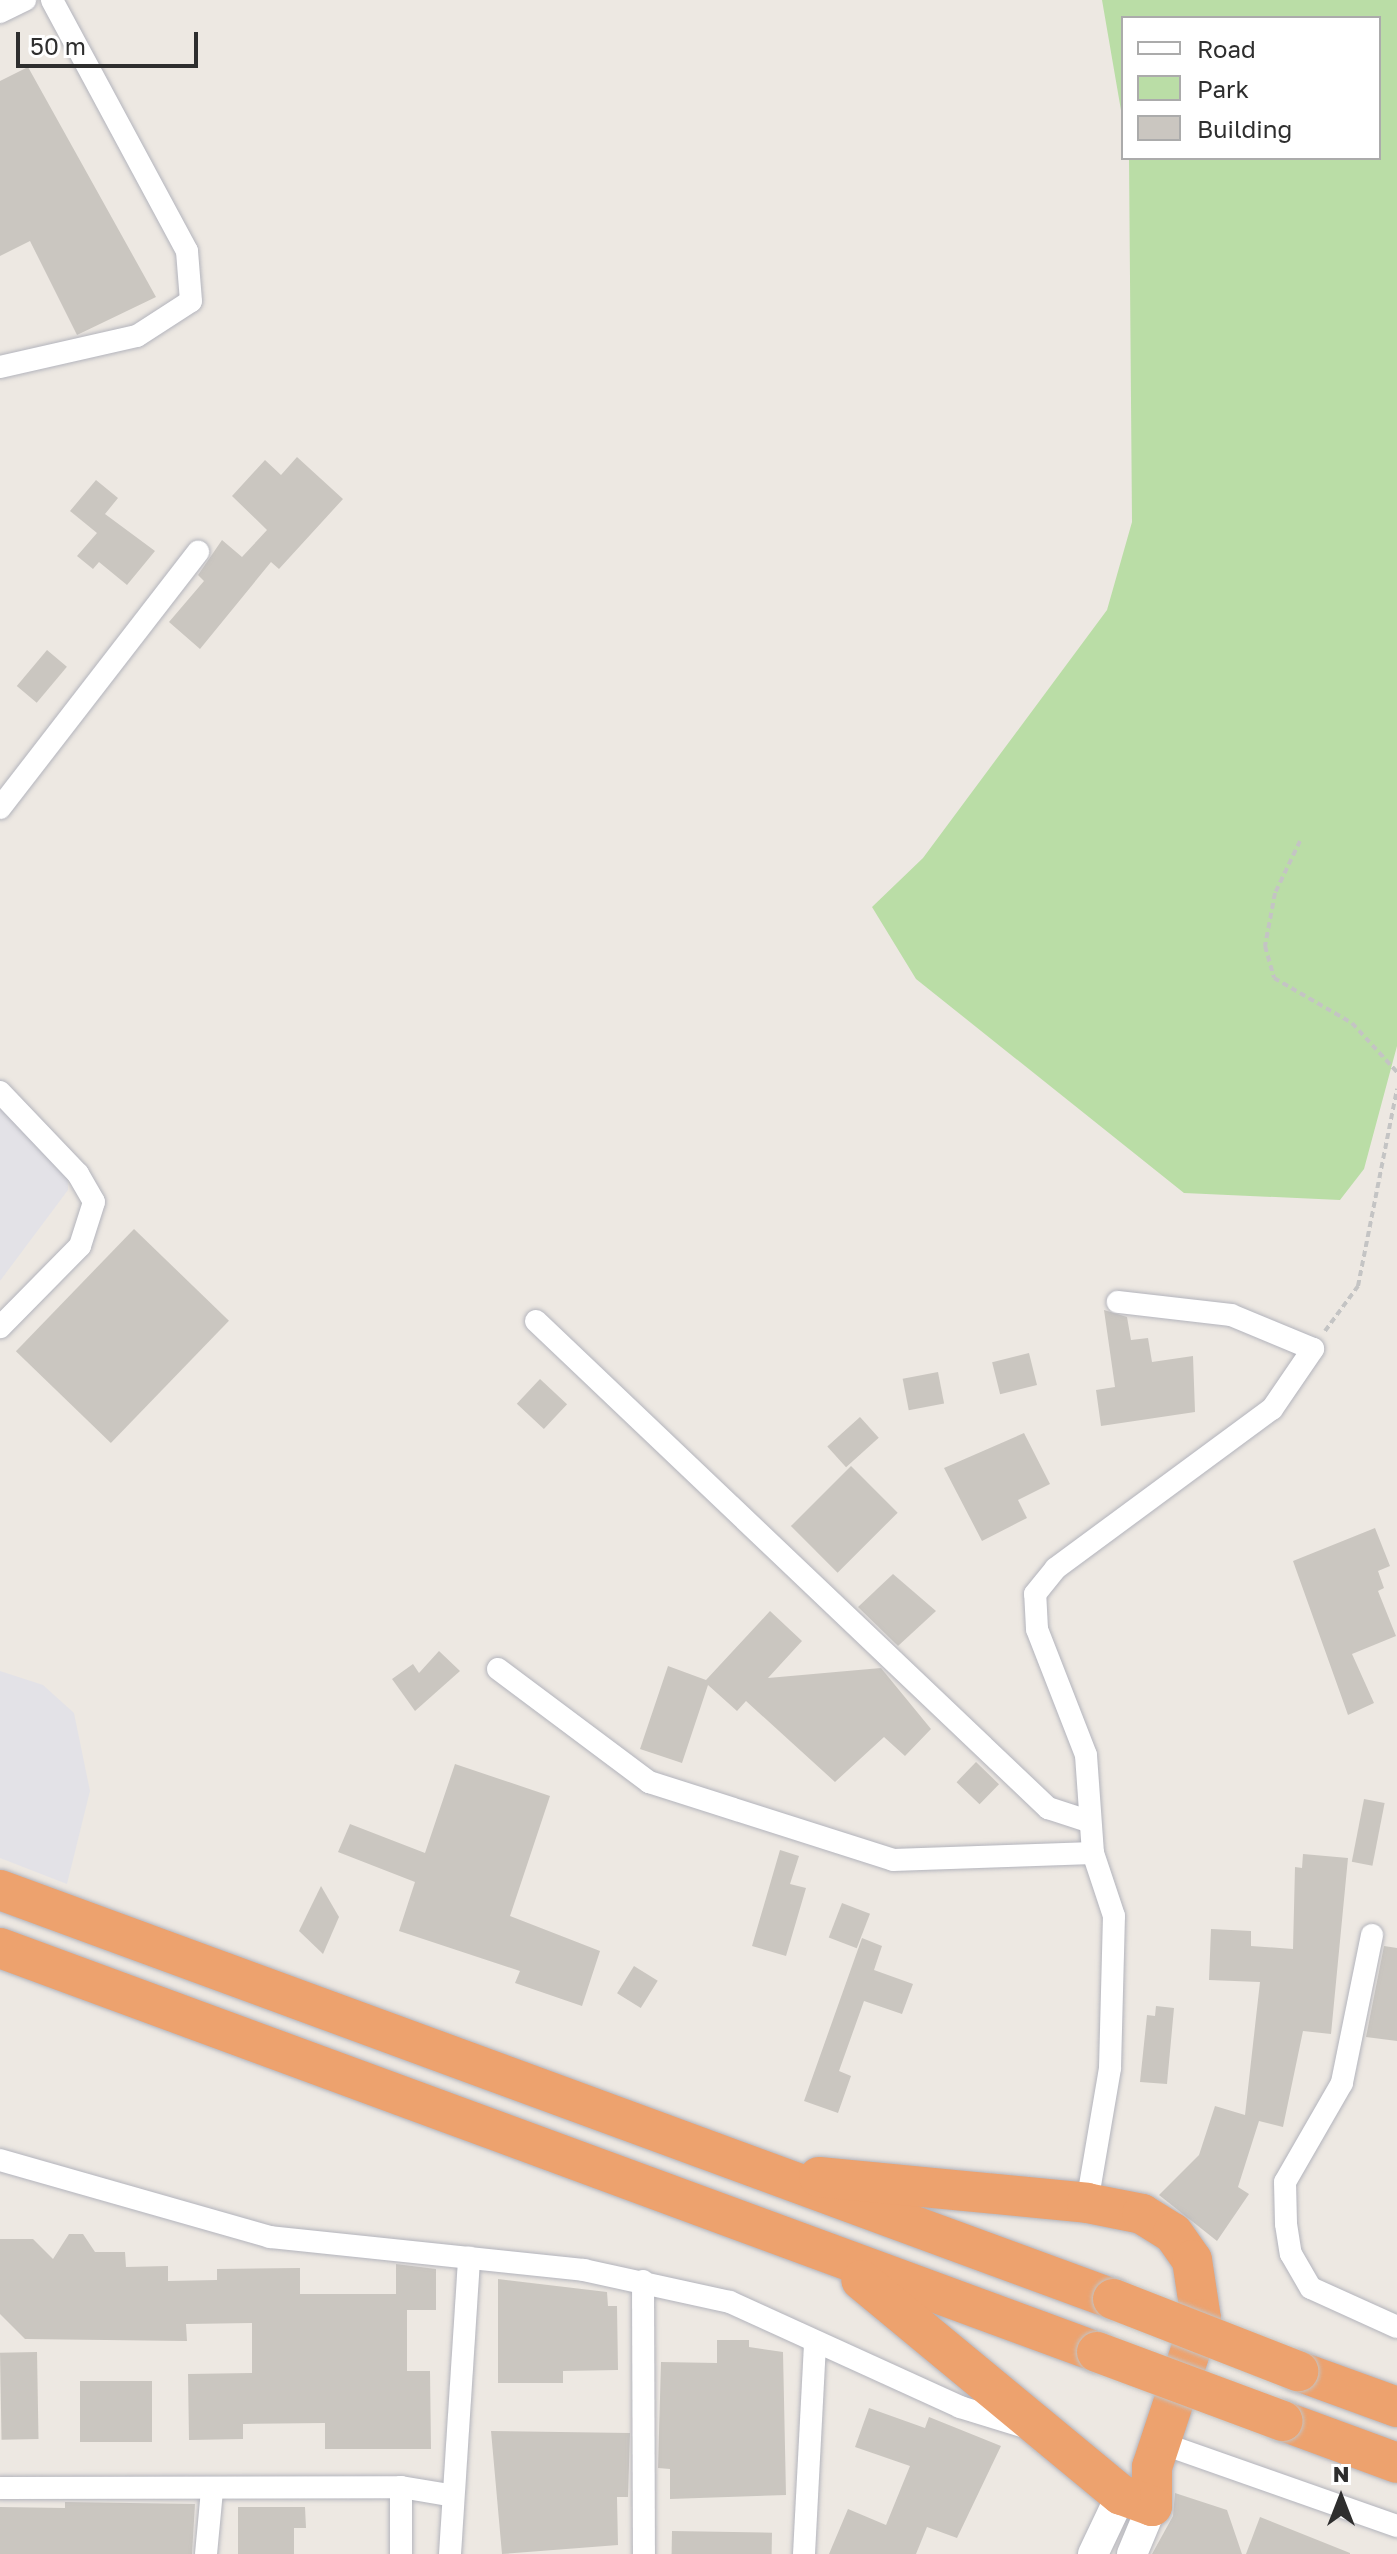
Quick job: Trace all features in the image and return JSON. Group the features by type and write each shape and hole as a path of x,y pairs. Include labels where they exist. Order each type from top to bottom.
{"highway":[{"path":"0,1890 994,2253 1397,2407"},
{"path":"0,1948 835,2261 1097,2352 1397,2463"},
{"path":"784,2176 909,2180 1011,2196 1087,2203 1142,2214 1173,2233 1192,2260 1201,2319 1146,2478 1053,2435 835,2261"},
{"path":"994,2253 993,2223 1011,2196"},
{"path":"944,2347 954,2319 975,2310"}],"main road":[{"path":"1093,2554 1146,2478"},
{"path":"1132,2554 1146,2478"}],"street":[{"path":"0,12 25,0"},
{"path":"0,367 137,336 191,301 187,251 52,0"},
{"path":"0,808 198,552"},
{"path":"0,1092 78,1174 94,1214 80,1246 0,1327"},
{"path":"1087,2203 1110,2068 1115,1974 1114,1916 1093,1853 1088,1821 1089,1766 1037,1629 1035,1594 1056,1568 1272,1409 1313,1349 1231,1315 1118,1302"},
{"path":"536,1321 1048,1808 1088,1821"},
{"path":"498,1669 649,1782 893,1860 1093,1853"},
{"path":"1372,1935 1342,2083 1285,2182 1286,2224 1291,2254 1311,2288 1397,2327"},
{"path":"0,2160 270,2237 469,2258 643,2281 730,2302 815,2344 960,2407 1053,2435"},
{"path":"450,2554 449,2495 469,2258"},
{"path":"643,2281 644,2554"},
{"path":"804,2554 815,2344"},
{"path":"1146,2478 1397,2526"},
{"path":"0,2488 212,2491 401,2487 449,2495"},
{"path":"401,2487 401,2554"},
{"path":"206,2554 212,2491"}],"path":[{"path":"1300,841 1275,893 1265,946 1274,978 1352,1023 1397,1072"},
{"path":"1313,1349 1358,1286 1397,1089"}],"shaded area":[{"path":"0,1079 67,1149 68,1190 0,1281"},
{"path":"0,1671 43,1685 74,1713 90,1791 67,1884 0,1858"}],"green space":[{"path":"1102,0 1397,0 1397,1046 1364,1169 1340,1200 1184,1193 916,979 872,907 923,858 1107,610 1132,522 1129,160 1381,160 1381,16 1121,16 1121,110"}],"building":[{"path":"28,67 156,297 77,335 30,241 0,256 0,81"},
{"path":"297,457 343,499 279,569 271,562 200,649 169,622 204,581 198,575 222,540 242,557 267,530 232,496 265,460 281,475"},
{"path":"96,480 118,498 105,514 155,551 127,585 99,562 93,569 77,556 97,533 70,511"},
{"path":"47,650 67,667 37,703 17,686"},
{"path":"134,1229 229,1321 111,1443 16,1351"},
{"path":"1104,1310 1127,1317 1131,1340 1148,1338 1152,1362 1193,1356 1195,1412 1101,1426 1096,1390 1115,1387"},
{"path":"1029,1353 1037,1385 1000,1394 992,1362"},
{"path":"938,1372 944,1403 909,1410 903,1379"},
{"path":"540,1379 567,1404 544,1429 517,1404"},
{"path":"860,1417 879,1438 846,1467 827,1446"},
{"path":"1024,1433 1050,1484 1018,1500 1027,1518 982,1541 944,1468"},
{"path":"851,1466 898,1513 838,1573 791,1526"},
{"path":"1375,1528 1390,1566 1378,1571 1384,1588 1378,1591 1396,1636 1352,1654 1374,1703 1348,1715 1293,1561"},
{"path":"893,1574 936,1611 898,1646 858,1607"},
{"path":"770,1611 802,1641 768,1678 881,1668 931,1729 905,1756 884,1737 835,1782 746,1701 737,1711 708,1685 682,1763 640,1749 668,1666 706,1680"},
{"path":"439,1651 460,1671 415,1711 392,1679 413,1664 419,1673"},
{"path":"976,1762 999,1784 980,1804 957,1782"},
{"path":"455,1764 550,1796 510,1916 600,1951 582,2006 515,1983 520,1971 399,1931 415,1882 338,1852 350,1824 425,1853"},
{"path":"1364,1799 1385,1803 1372,1866 1352,1862"},
{"path":"780,1850 799,1856 790,1884 806,1888 786,1956 752,1946"},
{"path":"1303,1854 1348,1858 1331,2034 1303,2031 1283,2127 1259,2121 1238,2187 1249,2194 1217,2241 1159,2195 1199,2155 1215,2106 1245,2115 1260,1982 1209,1980 1211,1929 1251,1931 1251,1946 1293,1949 1295,1867 1302,1868"},
{"path":"321,1886 339,1917 323,1954 299,1931"},
{"path":"842,1903 870,1914 857,1948 829,1938"},
{"path":"862,1938 882,1946 874,1970 913,1984 902,2014 864,2001 839,2071 851,2076 838,2113 804,2101"},
{"path":"1384,1946 1397,1948 1397,2041 1366,2037"},
{"path":"634,1966 658,1981 641,2008 617,1993"},
{"path":"1156,2006 1174,2008 1167,2084 1140,2082 1147,2015 1155,2016"},
{"path":"69,2234 83,2234 95,2252 125,2252 126,2267 168,2266 168,2281 217,2280 217,2269 300,2268 300,2294 396,2294 396,2264 436,2269 436,2310 407,2310 407,2371 430,2371 431,2449 325,2449 325,2423 243,2424 243,2439 189,2440 188,2374 252,2373 252,2323 186,2324 187,2341 25,2339 0,2314 0,2239 33,2239 53,2259"},
{"path":"498,2279 607,2292 608,2306 617,2306 618,2370 563,2371 563,2383 498,2383"},
{"path":"717,2340 749,2340 749,2347 783,2352 786,2495 670,2499 670,2469 658,2468 661,2362 717,2363"},
{"path":"37,2352 39,2439 2,2440 0,2353"},
{"path":"80,2381 152,2381 152,2442 80,2442"},
{"path":"869,2408 925,2428 929,2417 1001,2446 957,2538 927,2527 916,2554 829,2554 848,2509 886,2525 910,2466 855,2447"},
{"path":"491,2431 630,2433 628,2497 617,2497 618,2545 502,2554"},
{"path":"1175,2493 1227,2510 1242,2554 1152,2554 1173,2516"},
{"path":"65,2502 195,2504 192,2554 0,2554 0,2507 65,2508"},
{"path":"238,2507 305,2507 306,2528 294,2528 294,2554 238,2554"},
{"path":"1260,2517 1350,2553 1350,2554 1246,2554"},
{"path":"672,2531 772,2533 772,2554 672,2554"}]}
